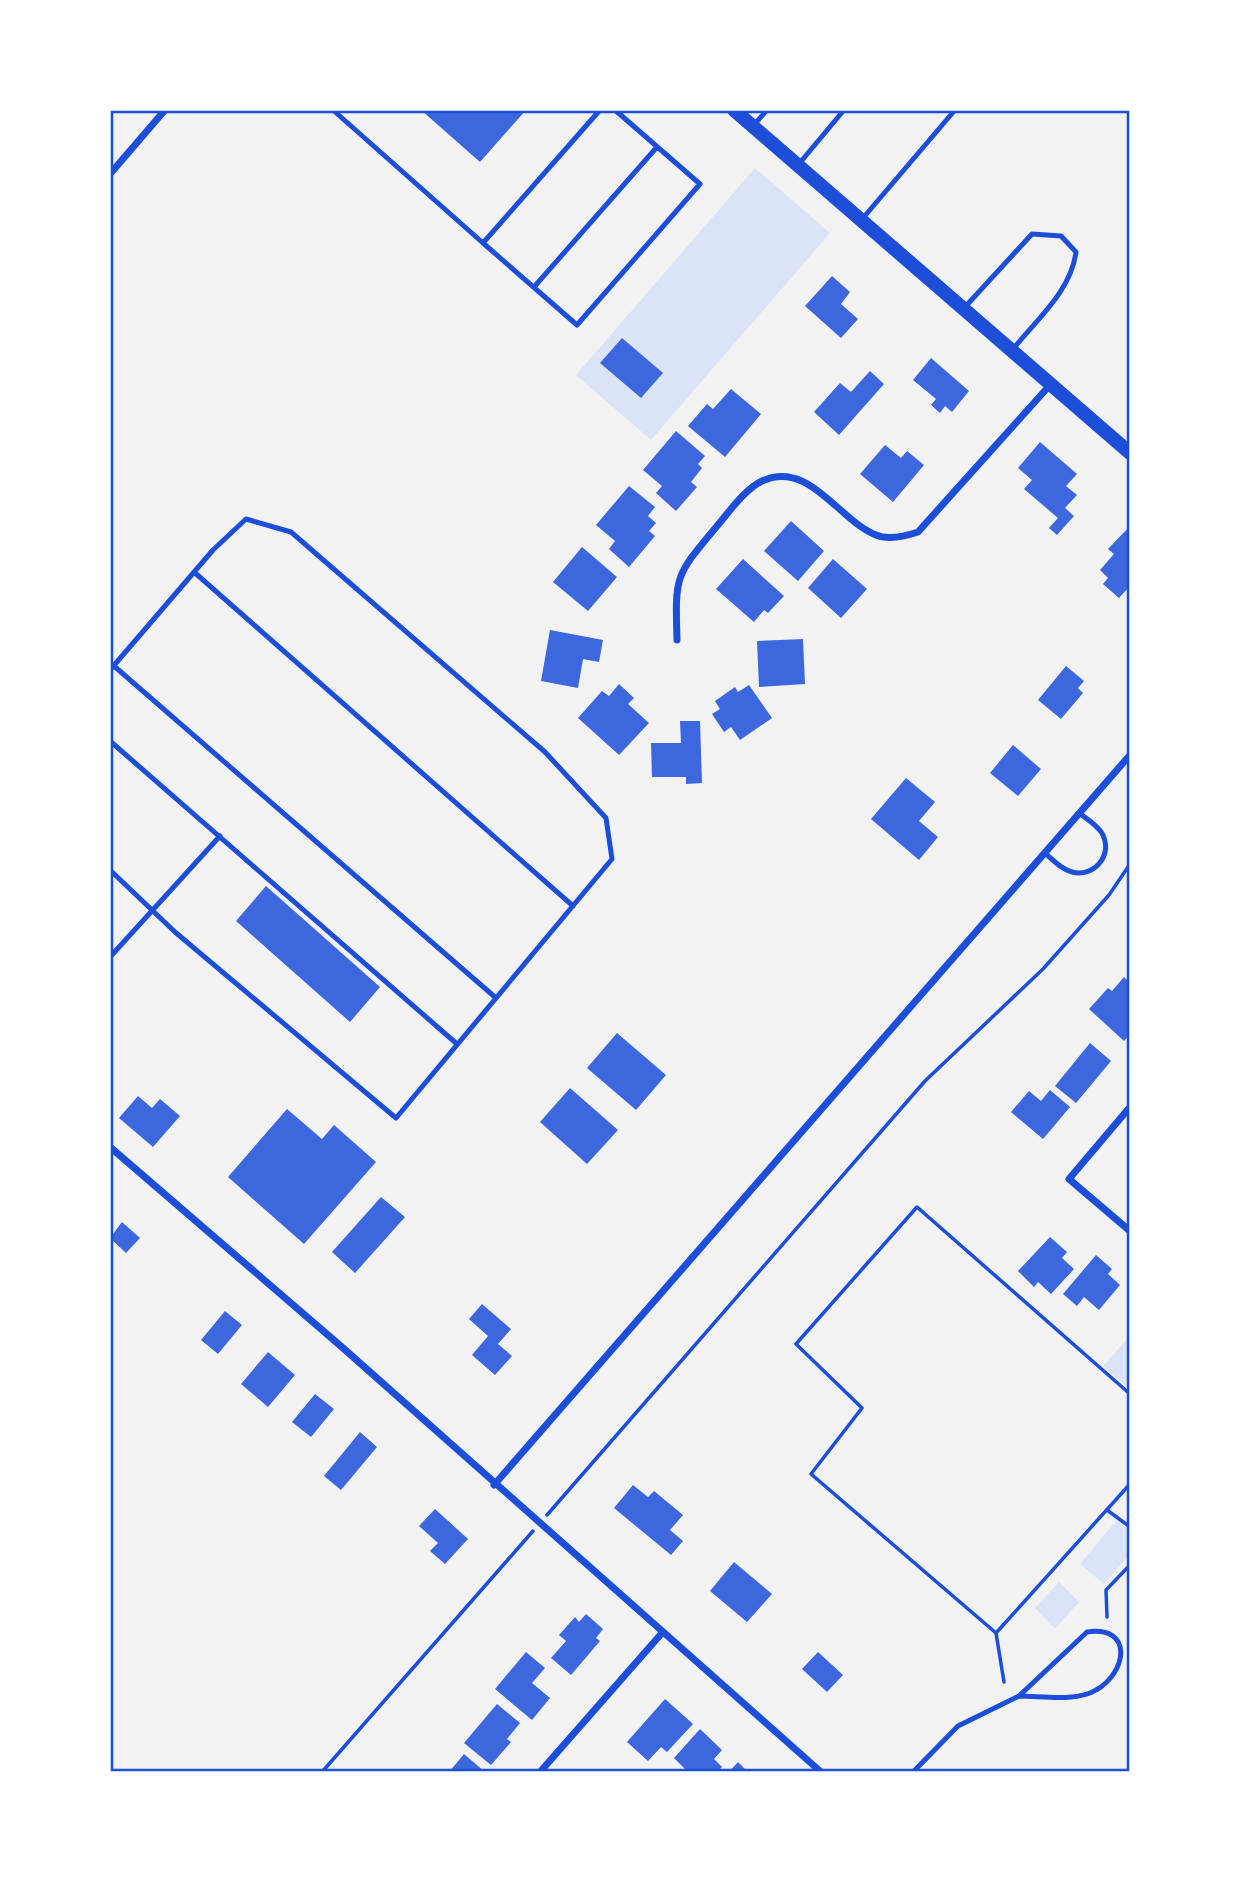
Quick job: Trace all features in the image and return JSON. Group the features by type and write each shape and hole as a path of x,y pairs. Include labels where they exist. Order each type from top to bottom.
{"main road":[{"path":"734,110 1130,453"}],"street":[{"path":"110,174 165,110"},
{"path":"677,640 675,590 683,566 740,500 762,481 790,476 816,488 861,527 879,536 906,536 918,532 1050,384"},
{"path":"494,1485 1130,755"},
{"path":"1130,1107 1069,1179 1130,1231"},
{"path":"110,1147 343,1348 494,1485 821,1772"},
{"path":"540,1772 662,1633"}],"lane":[{"path":"332,110 577,324 700,184 615,110"},
{"path":"483,243 600,110"},
{"path":"753,126 767,110"},
{"path":"798,165 844,110"},
{"path":"861,220 955,110"},
{"path":"534,287 657,147"},
{"path":"964,309 995,270 1032,234 1061,236 1076,252 1074,271 1012,351"},
{"path":"110,870 396,1118 612,859 606,818 545,752 291,532 246,519 194,572 112,668 496,998"},
{"path":"194,572 573,906"},
{"path":"110,741 457,1044"},
{"path":"1045,853 1060,867 1076,873 1085,873 1099,864 1106,849 1102,832 1079,813"},
{"path":"110,957 220,836"},
{"path":"913,1772 958,1726 1019,1696 1087,1632 1101,1630 1113,1634 1121,1644 1130,1647"},
{"path":"1019,1696 1080,1695 1096,1691 1115,1672 1121,1660 1121,1644"}],"path":[{"path":"322,1772 925,1081 1043,969 1109,895 1130,864"},
{"path":"1004,1682 996,1633 811,1474 862,1408 796,1344 917,1207 1130,1394"},
{"path":"996,1633 1130,1484"},
{"path":"1107,1510 1130,1527"},
{"path":"1107,1618 1106,1590 1130,1564"}],"shaded area":[{"path":"755,168 830,233 651,440 576,375"},
{"path":"1130,1336 1130,1389 1103,1366"},
{"path":"1117,1520 1130,1530 1130,1554 1104,1584 1080,1564"},
{"path":"1059,1582 1079,1602 1055,1629 1035,1608"}],"building":[{"path":"421,110 526,110 480,162"},
{"path":"832,276 850,292 841,304 858,319 841,338 805,306"},
{"path":"622,338 663,373 641,398 600,363"},
{"path":"931,358 969,391 952,412 945,406 940,413 931,405 936,399 913,380"},
{"path":"870,371 884,384 839,435 814,412 840,383 851,392"},
{"path":"731,389 761,414 725,457 688,426 707,404 713,409"},
{"path":"676,431 705,456 698,464 702,468 691,482 697,487 676,511 656,493 662,486 643,470"},
{"path":"1040,442 1077,474 1066,486 1077,495 1065,508 1074,516 1057,535 1049,528 1058,518 1024,489 1032,480 1018,468"},
{"path":"885,445 901,458 907,451 924,465 893,502 860,474"},
{"path":"629,486 655,507 648,516 656,523 649,531 655,536 629,567 609,549 615,541 596,525"},
{"path":"791,521 824,551 798,581 764,551"},
{"path":"1130,526 1130,586 1119,598 1103,584 1108,578 1100,570 1114,554 1108,549"},
{"path":"582,547 617,577 588,611 553,582"},
{"path":"743,559 784,596 768,613 764,610 754,622 716,589"},
{"path":"833,559 867,589 841,618 808,588"},
{"path":"550,630 603,640 599,662 583,659 578,688 541,681"},
{"path":"803,639 805,684 759,687 757,641"},
{"path":"1066,666 1084,681 1078,688 1083,693 1061,719 1038,700"},
{"path":"619,684 634,698 628,704 649,723 619,755 578,718 602,691 609,696"},
{"path":"749,685 772,718 740,740 731,727 724,732 712,714 720,709 715,701 735,687 738,692"},
{"path":"680,721 700,721 702,783 686,784 686,777 652,777 651,743 681,743"},
{"path":"1013,745 1041,769 1018,796 990,773"},
{"path":"906,778 935,802 919,821 938,837 919,860 871,819"},
{"path":"266,886 380,987 350,1022 236,921"},
{"path":"1124,977 1130,983 1130,1034 1124,1041 1089,1009 1108,988 1112,991"},
{"path":"617,1033 666,1075 636,1110 587,1068"},
{"path":"1090,1043 1111,1061 1076,1103 1055,1086"},
{"path":"570,1088 618,1130 587,1164 540,1122"},
{"path":"1050,1090 1070,1107 1043,1139 1011,1112 1029,1091 1041,1101"},
{"path":"138,1096 152,1108 160,1099 180,1116 153,1147 119,1118"},
{"path":"287,1109 322,1139 334,1125 376,1162 304,1244 228,1177"},
{"path":"381,1197 405,1217 355,1273 332,1252"},
{"path":"122,1222 140,1238 126,1253 110,1238"},
{"path":"1050,1237 1067,1252 1062,1258 1074,1269 1051,1294 1038,1282 1034,1287 1018,1271"},
{"path":"1096,1255 1112,1269 1108,1274 1120,1285 1099,1310 1084,1297 1077,1306 1063,1294"},
{"path":"482,1304 511,1329 498,1344 512,1356 495,1375 472,1355 488,1336 469,1319"},
{"path":"225,1311 242,1325 218,1354 201,1340"},
{"path":"268,1352 295,1375 268,1407 241,1384"},
{"path":"315,1394 334,1409 311,1437 292,1422"},
{"path":"360,1432 377,1447 341,1490 324,1476"},
{"path":"633,1485 648,1497 654,1491 683,1515 670,1530 683,1541 671,1555 614,1508"},
{"path":"435,1509 468,1539 445,1564 430,1551 438,1543 419,1526"},
{"path":"734,1562 772,1594 747,1622 710,1591"},
{"path":"586,1614 603,1629 596,1638 600,1641 571,1675 551,1658 566,1641 559,1635 575,1617 579,1622"},
{"path":"526,1652 545,1668 532,1683 550,1698 532,1720 495,1689"},
{"path":"818,1652 843,1675 827,1692 802,1669"},
{"path":"665,1699 693,1724 667,1752 661,1747 648,1761 627,1742"},
{"path":"497,1704 520,1723 507,1739 511,1742 491,1765 464,1743"},
{"path":"700,1729 722,1750 714,1759 722,1767 717,1772 688,1772 674,1758"},
{"path":"464,1754 485,1772 449,1772"},
{"path":"738,1762 748,1772 729,1772"}]}
